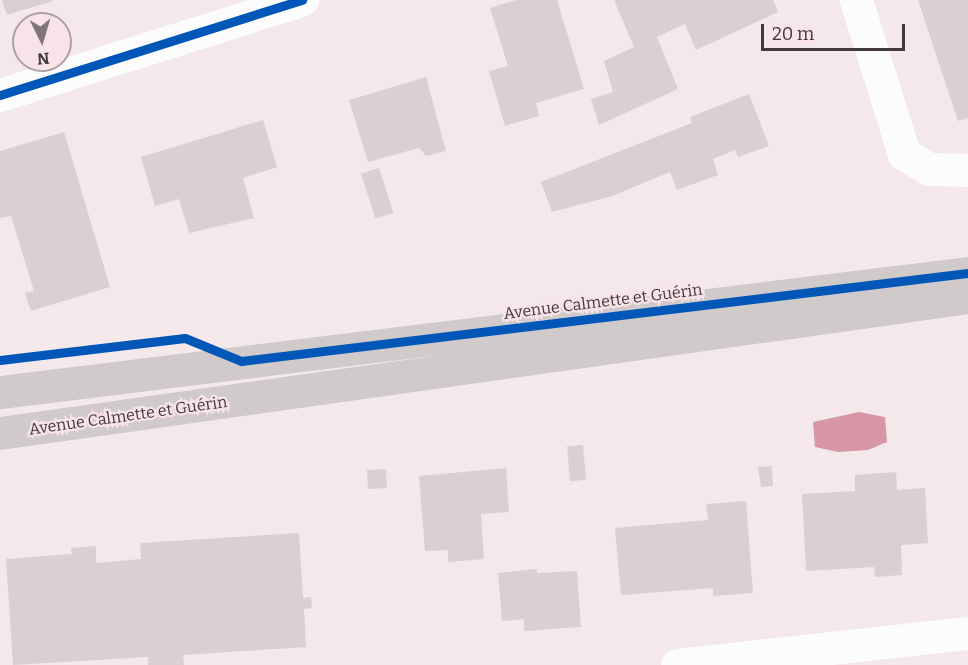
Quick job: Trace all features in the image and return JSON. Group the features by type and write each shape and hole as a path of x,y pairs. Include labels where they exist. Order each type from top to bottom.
{"main road":[{"name":"Avenue Calmette et Guérin","path":"0,392 968,273"},
{"name":"Avenue Calmette et Guérin","path":"0,433 968,297"}],"street":[{"path":"0,95 302,0"},
{"path":"856,0 904,154 929,169 968,170"},
{"path":"678,665 968,633"}],"shaded area":[{"path":"859,412 885,417 887,442 868,450 838,452 815,447 813,422"}],"building":[{"path":"2,0 53,0 12,12 7,15"},
{"path":"516,0 557,0 584,89 536,103 539,116 505,126 489,71 508,66 490,8"},
{"path":"614,0 773,0 778,12 696,50 685,24 657,37 678,89 599,125 591,99 613,92 604,61 634,47"},
{"path":"918,0 968,0 968,118 958,121"},
{"path":"426,77 446,151 426,156 419,148 368,162 349,100"},
{"path":"749,94 769,146 738,157 735,150 713,159 718,175 677,190 670,172 612,196 552,212 541,182 692,123 690,117"},
{"path":"263,120 277,167 243,178 254,218 189,233 179,199 155,206 141,157"},
{"path":"64,132 110,287 31,311 25,293 34,291 11,216 0,218 0,151"},
{"path":"379,168 394,213 375,219 361,174"},
{"path":"583,445 586,480 570,481 567,446"},
{"path":"772,466 773,486 761,487 758,467"},
{"path":"506,468 509,512 481,514 484,559 448,562 448,550 425,551 419,476"},
{"path":"386,469 387,488 368,489 367,470"},
{"path":"896,472 897,490 925,488 928,543 901,545 902,575 875,577 874,567 806,571 802,494 855,491 855,475"},
{"path":"746,501 753,593 713,596 713,588 621,595 615,528 708,520 706,504"},
{"path":"299,533 303,598 311,597 312,608 304,609 306,647 183,655 184,665 148,665 148,657 13,665 6,559 72,554 71,548 96,546 96,563 141,559 140,543"},
{"path":"537,569 537,573 577,571 581,627 524,631 524,619 502,621 498,573"}],"cycle path":[{"path":"0,95 302,0"},
{"path":"0,360 185,338 241,361 968,273"}]}
